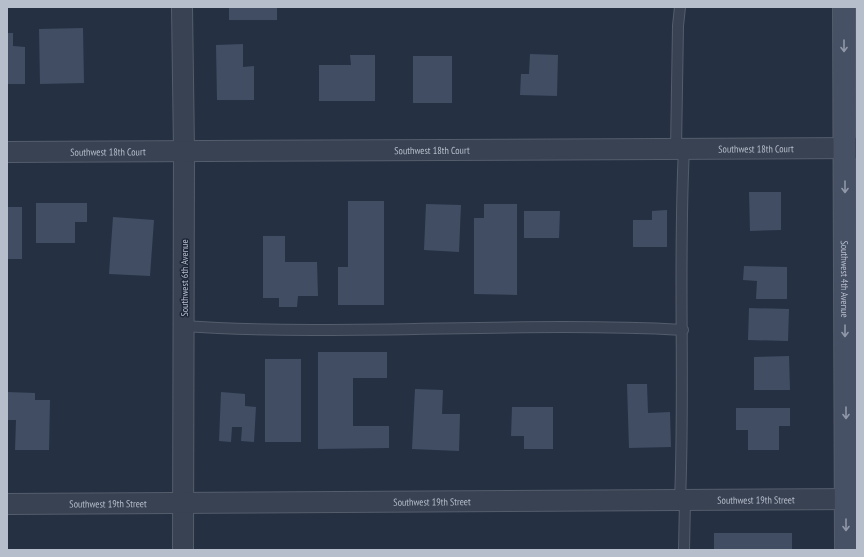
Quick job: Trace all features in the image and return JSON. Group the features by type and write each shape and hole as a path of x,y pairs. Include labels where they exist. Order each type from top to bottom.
{"main road":[{"name":"Southwest 4th Avenue","path":"844,7 851,148 851,499 846,550"}],"street":[{"name":"Southwest 6th Avenue","path":"182,7 184,152 183,550"},
{"name":"Southwest 18th Court","path":"7,152 851,148"},
{"name":"Southwest 19th Street","path":"7,504 851,499"}],"lane":[{"path":"680,7 678,26 680,237 683,330 682,500 684,550"},
{"path":"183,326 264,330 570,327 683,330"}],"building":[{"path":"229,7 277,7 277,20 229,20"},
{"path":"83,28 84,83 40,84 39,29"},
{"path":"7,33 13,33 13,46 25,47 25,84 7,84"},
{"path":"243,44 243,67 254,66 254,100 217,100 216,45"},
{"path":"530,54 558,55 557,96 520,95 521,74 529,74"},
{"path":"350,55 375,55 375,101 319,101 319,65 351,65"},
{"path":"413,56 452,56 452,103 413,103"},
{"path":"749,192 781,192 781,230 750,231"},
{"path":"348,201 384,201 384,305 338,305 338,267 348,267"},
{"path":"36,203 87,203 87,222 75,222 75,243 36,243"},
{"path":"426,204 461,205 459,252 424,250"},
{"path":"484,204 517,204 517,295 474,294 474,218 484,218"},
{"path":"7,207 22,207 22,259 7,259"},
{"path":"667,210 667,247 633,247 633,220 652,220 652,211"},
{"path":"524,211 560,211 559,238 524,238"},
{"path":"113,217 154,220 150,276 109,274"},
{"path":"263,236 285,236 285,262 317,262 318,296 298,296 297,307 279,307 279,298 263,298"},
{"path":"744,266 787,267 787,299 756,299 757,281 743,280"},
{"path":"749,308 789,309 788,341 748,340"},
{"path":"318,352 387,352 387,378 353,378 353,426 389,426 389,448 318,449"},
{"path":"789,356 790,390 754,390 754,357"},
{"path":"265,359 301,359 301,442 265,442"},
{"path":"627,384 647,384 648,413 670,412 671,447 629,448"},
{"path":"415,389 443,390 442,414 460,414 459,451 412,449"},
{"path":"7,392 35,393 35,400 50,400 49,450 15,450 16,420 7,420"},
{"path":"221,392 245,394 245,406 256,407 254,442 241,441 242,427 232,427 231,442 219,441"},
{"path":"512,407 553,407 553,449 524,449 524,436 511,436"},
{"path":"736,408 790,408 790,426 779,426 779,450 748,450 748,430 736,430"},
{"path":"714,533 792,533 792,550 714,550"}]}
